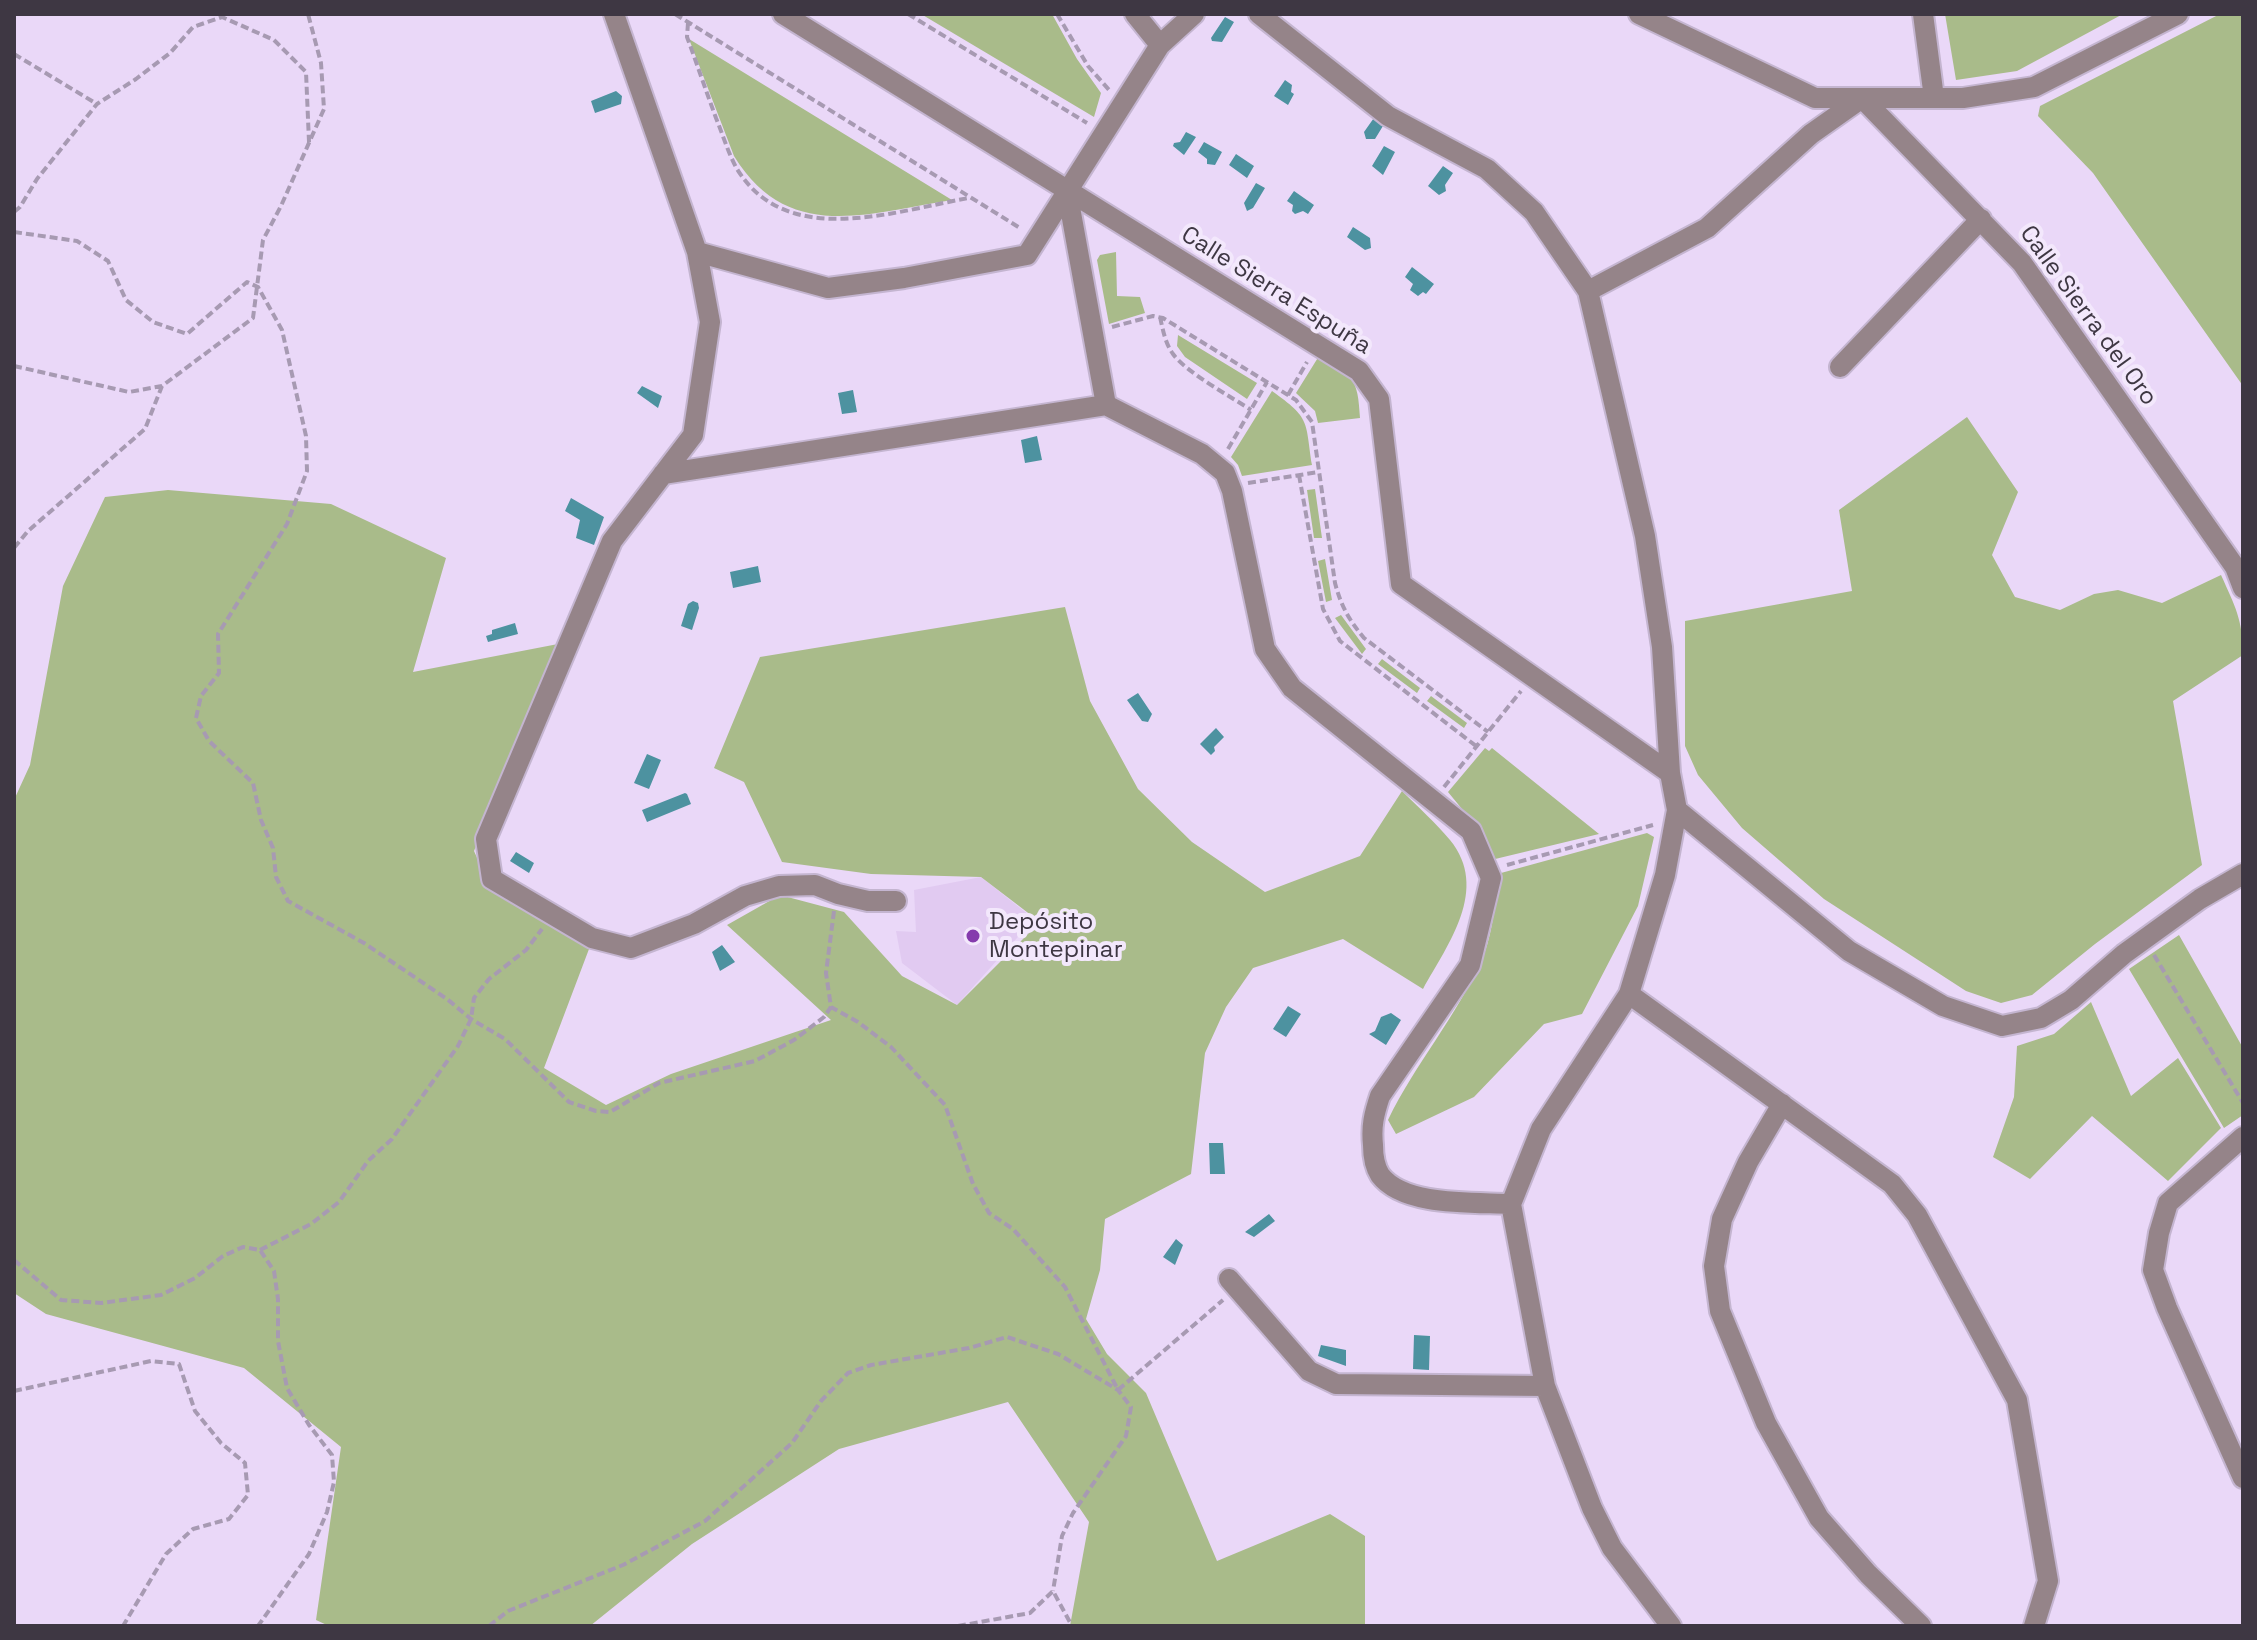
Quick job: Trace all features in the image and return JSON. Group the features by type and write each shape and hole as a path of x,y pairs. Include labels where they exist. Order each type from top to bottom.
{"street":[{"path":"614,14 697,252 710,322 693,435 612,541 486,839 492,879 592,938 631,948 694,924 745,896 779,886 815,885 868,901 896,901"},
{"name":"Calle Sierra Espuña","path":"783,14 1359,371 1379,399 1401,584 1670,773"},
{"path":"1135,14 1160,45"},
{"path":"697,252 828,288 904,278 1027,255 1160,45 1194,14"},
{"path":"1259,14 1388,116 1487,169 1534,212 1588,291 1645,536 1662,647 1670,773 1676,815 1665,875 1629,994 1541,1129 1511,1204 1545,1386 1592,1508 1612,1548 1671,1626"},
{"path":"1639,14 1815,98 1963,98 2034,87 2178,14"},
{"path":"1923,14 1934,98"},
{"path":"1588,291 1707,228 1811,134 1862,98"},
{"name":"Calle Sierra del Oro","path":"1862,98 2022,263 2235,567 2243,588"},
{"path":"1067,191 1106,405"},
{"path":"1840,367 1981,219"},
{"path":"663,474 1106,405 1202,454 1225,473 1265,649 1292,688 1471,831 1491,878 1470,965 1380,1096 1371,1121 1373,1155 1380,1175 1402,1192 1422,1198 1511,1204"},
{"path":"1676,815 1849,951 1943,1006 2002,1026 2041,1018 2061,1006 2200,899 2243,874"},
{"path":"1629,994 1892,1184 1917,1215 2017,1400 2048,1581 2034,1626"},
{"path":"1782,1104 1748,1162 1722,1219 1714,1266 1720,1311 1766,1423 1819,1518 1868,1574 1921,1626"},
{"path":"2243,1137 2168,1203 2153,1270 2243,1478"},
{"path":"1233,1283 1309,1371 1336,1384 1545,1386"}],"path":[{"path":"14,366 129,392 162,386 253,318 263,240 324,109 321,63 308,14"},
{"path":"675,14 1037,239"},
{"path":"908,14 1104,133"},
{"path":"1057,14 1088,66 1122,105"},
{"path":"14,212 97,104 170,53 193,27 222,17 274,40 306,72 309,144"},
{"path":"688,22 687,37 727,148 749,187 764,199 781,209 821,220 850,219 971,198"},
{"path":"14,54 97,104"},
{"path":"14,232 77,241 108,261 126,300 153,322 187,334 247,282 258,287 282,330 306,436 307,471 287,524 218,634 219,673 201,696 196,718 209,741 253,783 261,820 273,848 276,877 288,901 364,943 447,999 471,1019 505,1039 569,1102 610,1112 659,1083 755,1061 794,1040 824,1017 831,1007 826,973 831,923 838,894"},
{"path":"1093,332 1153,316 1160,317 1288,395 1305,410 1312,422 1335,583 1341,605 1350,621 1364,638 1488,732"},
{"path":"1160,317 1172,353 1182,364 1251,410"},
{"path":"1288,395 1317,345"},
{"path":"1217,467 1267,382"},
{"path":"14,548 28,531 145,429 162,386"},
{"path":"1230,486 1319,472"},
{"path":"1299,475 1323,609 1340,641 1476,746"},
{"path":"1432,801 1533,676"},
{"path":"1488,870 1676,815"},
{"path":"14,1260 61,1300 101,1303 161,1295 195,1278 223,1256 243,1247 260,1250 311,1224 339,1202 368,1161 392,1139 423,1099 458,1046 471,1019 474,998 489,979 526,950 546,924 550,913"},
{"path":"2145,939 2243,1103"},
{"path":"831,1007 858,1022 891,1047 945,1105 973,1184 989,1213 1013,1229 1065,1287 1118,1390 1131,1407 1126,1436 1073,1513 1062,1536 1053,1591 1030,1613 958,1626"},
{"path":"258,1626 309,1554 327,1512 334,1482 332,1455 287,1388 278,1341 274,1271 260,1250"},
{"path":"1118,1390 1233,1283"},
{"path":"489,1626 508,1611 623,1565 705,1521 792,1443 821,1401 848,1373 871,1365 956,1350 1007,1337 1058,1354 1118,1390"},
{"path":"14,1391 151,1361 179,1364 195,1411 221,1443 245,1463 248,1495 229,1519 193,1529 166,1554 123,1626"},
{"path":"1053,1591 1072,1626"}],"shaded area":[{"path":"921,14 1052,14 1077,59 1101,93 1094,117"},
{"path":"1945,14 2123,14 2017,71 1956,80"},
{"path":"2220,14 2243,14 2243,386 2093,173 2038,116 2040,106"},
{"path":"1225,17 1234,22 1222,42 1212,41 1211,38"},
{"path":"689,39 952,200 860,215 832,216 805,212 779,202 755,184 734,156"},
{"path":"1285,80 1292,85 1291,92 1294,94 1288,105 1274,96"},
{"path":"616,91 622,96 621,104 595,113 591,101"},
{"path":"1376,115 1386,121 1375,139 1366,139 1364,132"},
{"path":"1186,132 1196,137 1184,155 1173,146 1180,142"},
{"path":"1204,142 1222,152 1215,165 1207,164 1207,159 1198,152"},
{"path":"1384,146 1395,152 1383,175 1372,166"},
{"path":"1236,154 1254,166 1247,178 1229,165"},
{"path":"1443,166 1453,173 1445,185 1446,191 1439,195 1428,186"},
{"path":"1256,183 1265,188 1253,208 1247,211 1244,203"},
{"path":"1294,191 1314,205 1308,214 1292,211 1293,205 1287,201"},
{"path":"1353,227 1370,238 1371,248 1365,250 1347,237"},
{"path":"1116,252 1117,296 1140,297 1145,313 1109,324 1097,260 1100,255"},
{"path":"1412,267 1434,284 1426,294 1423,292 1418,296 1410,290 1413,284 1405,277"},
{"path":"1178,335 1257,383 1247,399 1185,357 1177,346"},
{"path":"1319,356 1352,379 1358,394 1360,418 1318,423 1315,411 1296,393"},
{"path":"642,386 662,396 658,408 637,393"},
{"path":"853,390 857,412 842,414 838,393"},
{"path":"1272,391 1294,408 1304,422 1312,465 1242,476 1231,457"},
{"path":"1967,417 2018,492 1992,555 2015,597 2060,610 2094,594 2118,590 2162,603 2221,575 2237,614 2243,643 2243,655 2173,701 2202,865 2032,995 2001,1003 1966,991 1824,899 1742,828 1698,775 1685,746 1685,621 1852,591 1839,510"},
{"path":"1037,436 1042,460 1025,463 1021,440"},
{"path":"1315,489 1322,538 1314,538 1307,490"},
{"path":"168,490 331,504 446,558 413,672 558,644 474,851 491,889 589,949 544,1068 606,1105 671,1074 831,1020 727,925 780,895 844,912 902,976 957,1005 1040,922 981,877 871,874 782,862 744,782 714,768 760,657 1065,607 1090,701 1138,789 1192,842 1265,892 1360,856 1402,791 1450,840 1461,859 1466,878 1466,897 1461,916 1423,989 1343,939 1253,968 1226,1007 1205,1053 1191,1174 1105,1219 1100,1270 1086,1319 1107,1354 1146,1393 1217,1561 1330,1514 1365,1536 1365,1626 1070,1626 1089,1522 1008,1402 839,1449 692,1544 590,1626 329,1626 316,1620 341,1447 244,1368 46,1314 14,1293 14,800 30,765 63,586 105,497"},
{"path":"571,498 604,517 594,545 576,538 580,520 565,511"},
{"path":"1325,559 1332,600 1326,602 1318,561"},
{"path":"758,566 761,582 733,588 730,572"},
{"path":"693,601 698,603 699,608 692,630 681,626 688,604"},
{"path":"1341,615 1366,649 1362,654 1335,618"},
{"path":"515,623 518,634 488,642 486,636 492,634 492,630"},
{"path":"1382,659 1420,688 1417,693 1378,664"},
{"path":"1138,693 1152,714 1148,722 1142,721 1127,700"},
{"path":"1431,696 1467,723 1464,728 1427,701"},
{"path":"1216,728 1224,737 1211,755 1200,744"},
{"path":"1485,748 1489,751 1492,748 1599,834 1491,860 1481,832 1448,792"},
{"path":"647,754 661,760 649,789 634,783"},
{"path":"685,793 691,804 647,822 642,810"},
{"path":"1647,833 1654,837 1638,906 1582,1014 1544,1024 1474,1097 1396,1134 1388,1120 1461,1000 1482,959 1501,873"},
{"path":"516,852 534,863 529,873 510,861"},
{"path":"981,877 1034,919 957,1005 902,963 896,931 916,932 914,890"},
{"path":"2179,935 2243,1048 2243,1115 2224,1128 2129,969"},
{"path":"722,945 735,962 720,971 712,952"},
{"path":"2091,1002 2131,1096 2178,1058 2221,1128 2168,1181 2092,1116 2030,1179 1993,1157 2014,1097 2017,1046 2054,1034"},
{"path":"1288,1006 1301,1014 1286,1037 1273,1029"},
{"path":"1391,1013 1401,1020 1386,1045 1369,1034 1375,1031 1381,1017"},
{"path":"1209,1143 1223,1143 1225,1174 1210,1174"},
{"path":"1269,1214 1275,1221 1254,1237 1245,1232"},
{"path":"1176,1239 1183,1245 1175,1265 1163,1257"},
{"path":"1414,1335 1430,1336 1429,1370 1413,1369"},
{"path":"1321,1345 1346,1350 1346,1366 1318,1356"}],"place":[{"name":"Depósito Montepinar","path":"973,936"}]}
